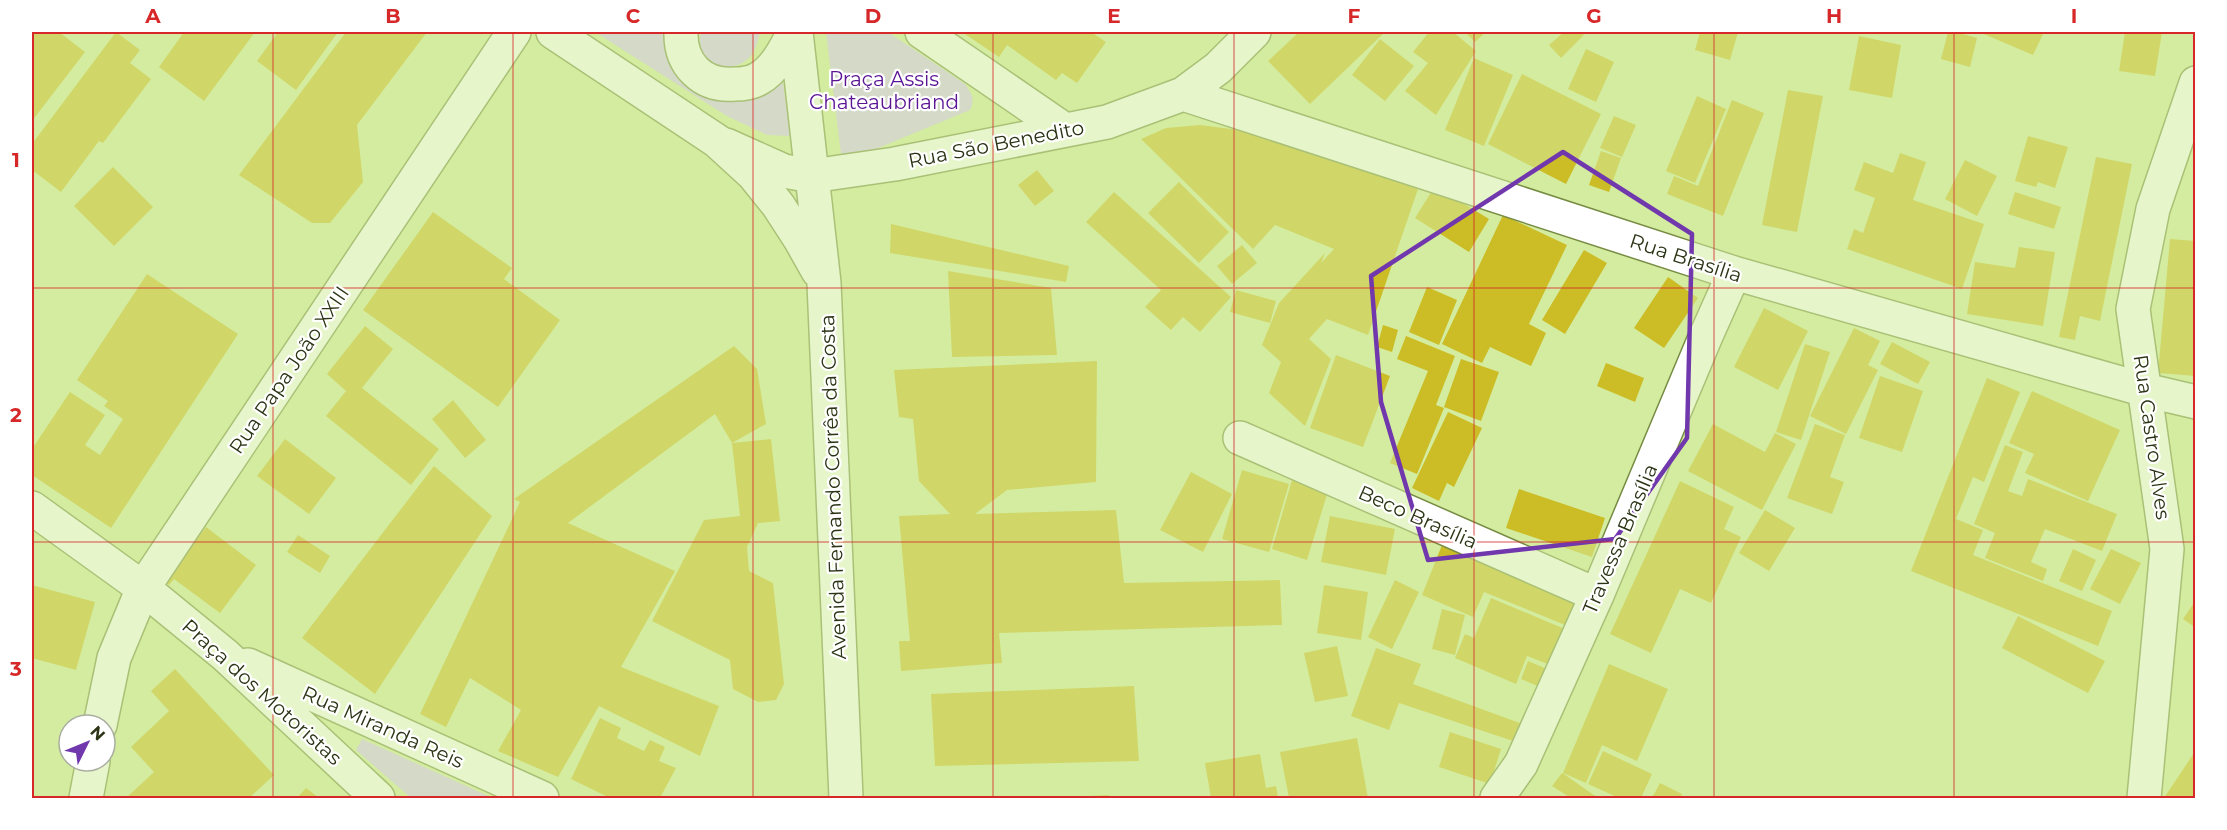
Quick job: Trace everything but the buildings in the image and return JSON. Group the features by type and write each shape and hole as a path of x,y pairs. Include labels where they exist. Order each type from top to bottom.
{"street":[{"name":"Rua Papa João XXIII","path":"103,713 114,658 143,588 514,32"},
{"path":"553,32 717,141 753,174 778,205 824,283"},
{"path":"681,32 680,44 691,68 707,80 729,85 744,84 759,79 780,57 795,32"},
{"name":"Avenida Fernando Corrêa da Costa","path":"795,32 824,283 846,798"},
{"path":"922,32 1065,130"},
{"name":"Rua São Benedito","path":"717,141 763,163 797,174 812,176 895,164 1107,122 1183,94 1218,68 1254,32"},
{"name":"Rua Castro Alves","path":"2145,798 2167,549 2133,309 2153,209 2196,83"},
{"name":"Rua Brasília","path":"1183,94 1734,273 2145,390 2196,402"},
{"name":"Travessa Brasília","path":"1497,798 1521,764 1597,596 1697,355 1734,273"},
{"name":"Beco Brasília","path":"1240,438 1597,596"},
{"path":"32,508 143,588"},
{"name":"Praça dos Motoristas","path":"143,588 225,655 378,798"},
{"name":"Rua Miranda Reis","path":"225,655 542,798"},
{"path":"86,798 91,773"}],"highlighted area":[{"path":"1563,152 1692,234 1687,438 1615,539 1428,560 1381,402 1371,276"}],"green space":[{"path":"595,32 669,32 669,53 674,70 686,83 704,94 781,71 791,136 767,135 727,116"},
{"path":"701,32 760,32 749,58 741,64 723,66 707,58 702,51"},
{"name":"Praça Assis Chateaubriand","path":"826,32 888,32 965,84 972,97 970,110 871,151 841,154"},
{"path":"362,739 493,798 411,798 356,750"}]}
